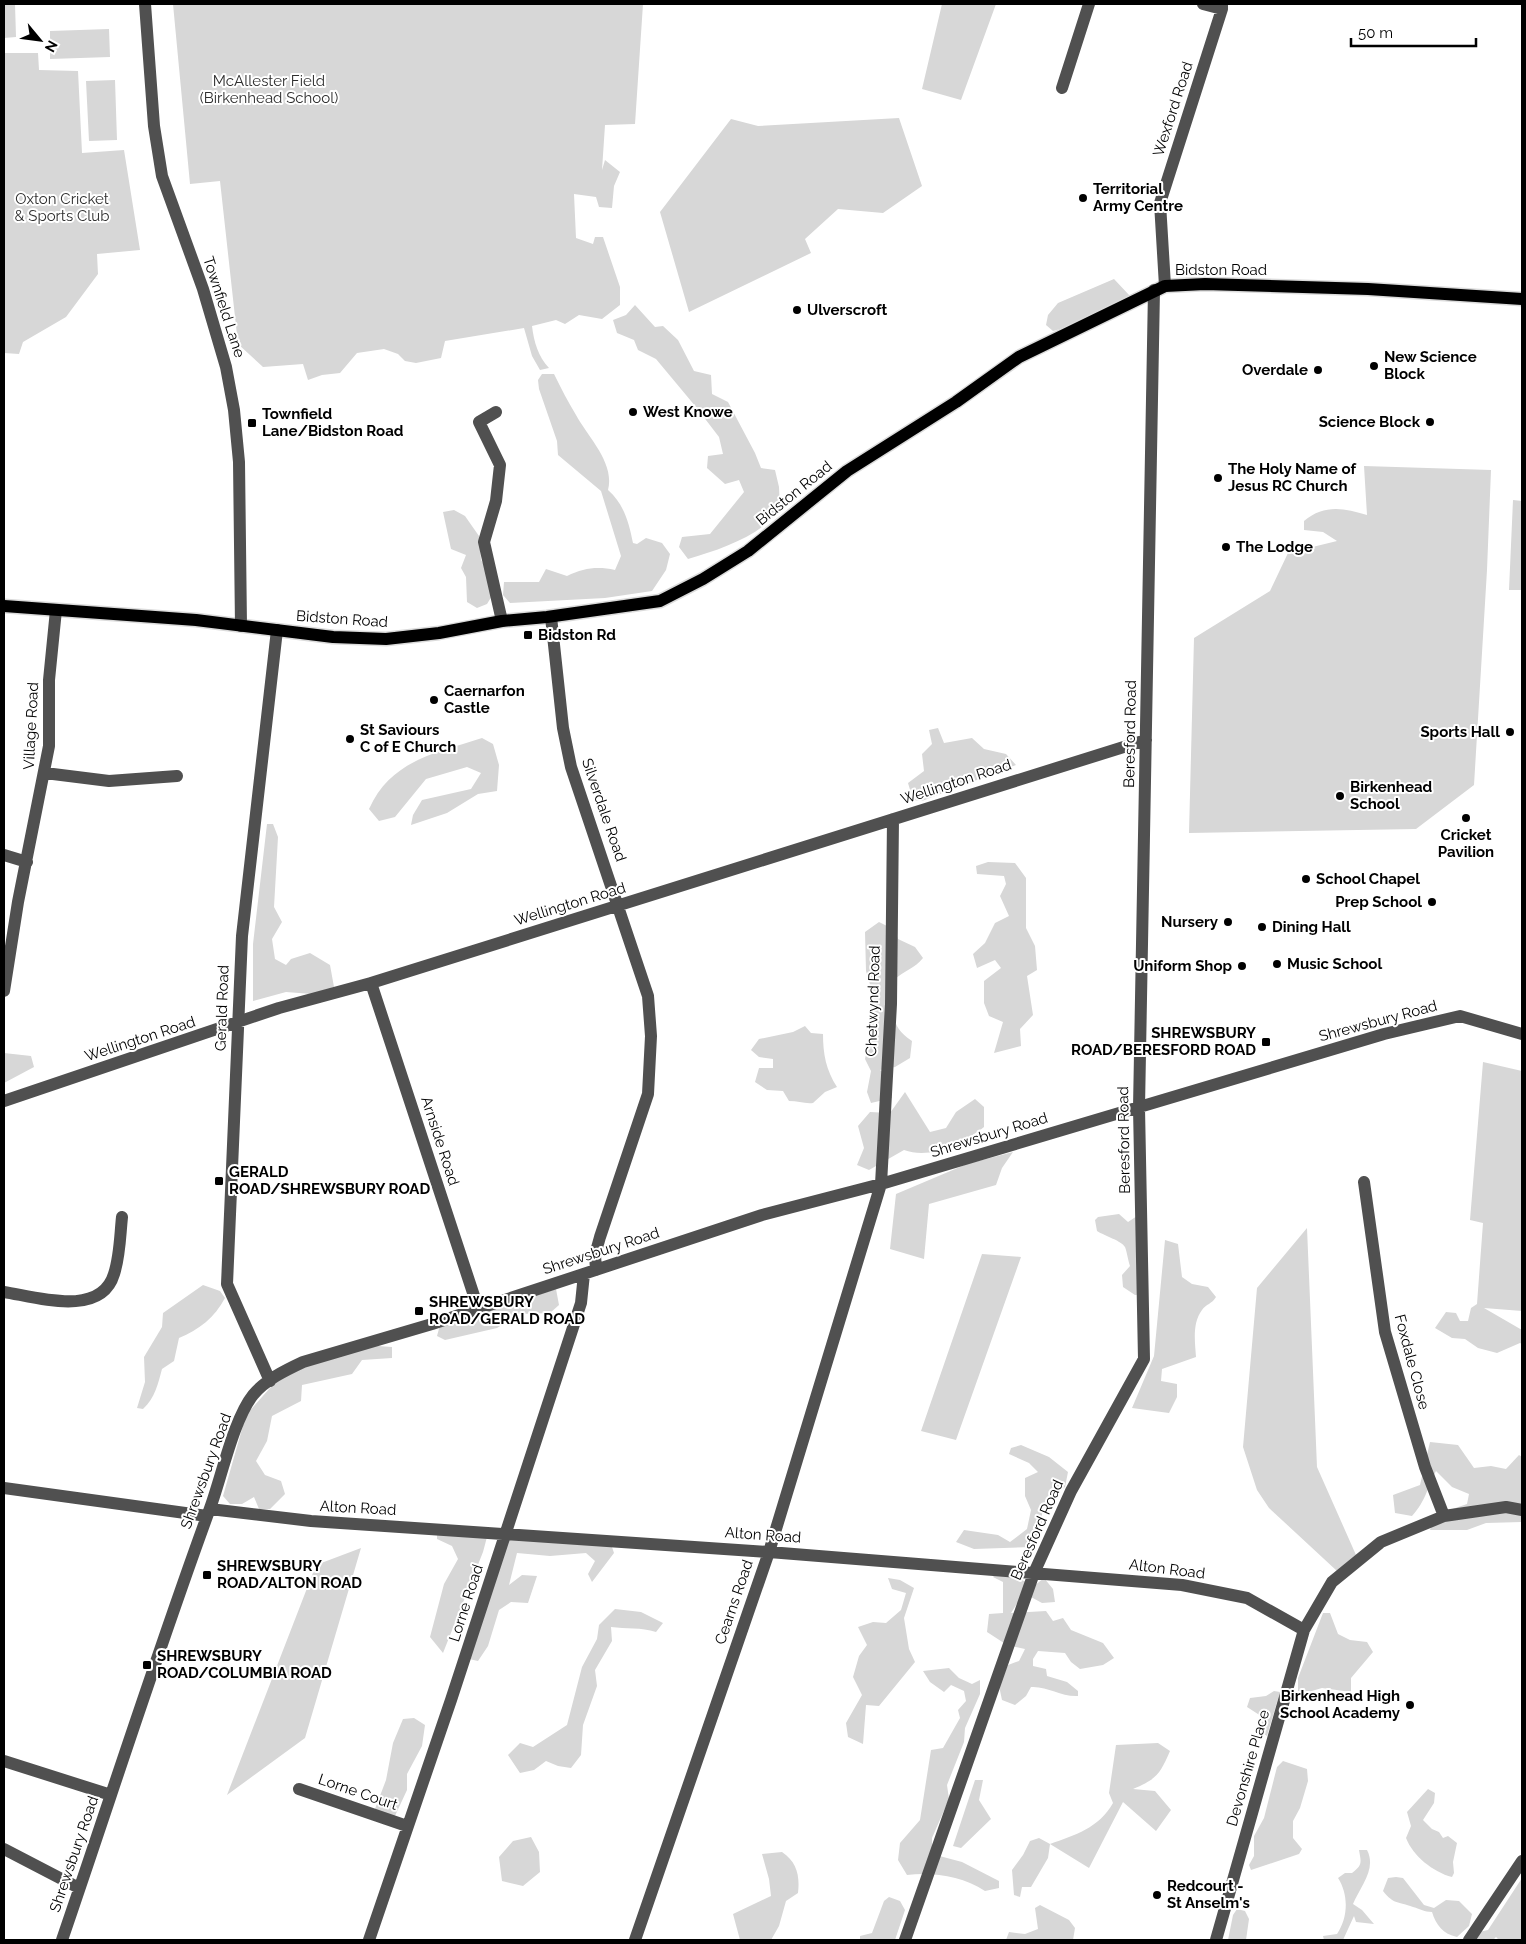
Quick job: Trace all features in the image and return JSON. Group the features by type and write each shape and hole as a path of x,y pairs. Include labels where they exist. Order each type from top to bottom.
{"main road":[{"name":"Bidston Road","path":"4,606 196,620 333,637 386,639 439,633 502,621 550,617 660,601 703,579 748,550 847,471 960,399 1019,357 1159,288 1205,284 1368,289 1522,299"}],"street":[{"name":"Townfield Lane","path":"145,4 154,126 162,176 203,289 226,367 234,410 239,462 240,626"},
{"path":"1062,88 1089,4"},
{"path":"1203,4 1222,6"},
{"name":"Wexford Road","path":"1159,288 1160,203 1222,6"},
{"name":"Beresford Road","path":"905,1940 1034,1573 1071,1491 1144,1359 1139,1108 1146,740 1159,288"},
{"path":"496,412 479,422 500,465 496,501 484,542 502,621"},
{"name":"Village Road","path":"4,991 49,746 49,680 56,610"},
{"name":"Silverdale Road","path":"550,617 563,728 571,767 648,996 651,1036 648,1094 590,1272"},
{"name":"Gerald Road","path":"270,1381 227,1284 242,936 276,630"},
{"name":"Wellington Road","path":"4,1101 279,1008 371,983 1146,740"},
{"path":"45,773 109,782 177,776"},
{"name":"Chetwynd Road","path":"881,1184 891,1004 894,819"},
{"path":"4,856 27,862"},
{"name":"Arnside Road","path":"371,983 478,1308"},
{"name":"Shrewsbury Road","path":"62,1940 234,1432 253,1395 270,1381 303,1362 478,1308 762,1215 881,1184 1384,1034 1460,1016 1522,1034"},
{"name":"Foxdale Close","path":"1364,1182 1385,1332 1425,1467 1444,1516"},
{"name":"Cearns Road","path":"635,1940 768,1552 881,1184"},
{"path":"4,1292 71,1302 96,1298 109,1285 114,1276 122,1217"},
{"name":"Lorne Road","path":"369,1940 506,1533 590,1272"},
{"name":"Alton Road","path":"4,1488 208,1513 768,1552 1182,1585 1247,1598 1304,1630"},
{"name":"Devonshire Place","path":"1216,1940 1304,1630 1332,1582 1380,1542 1444,1516 1506,1507 1522,1510"},
{"path":"4,1761 111,1795"},
{"name":"Lorne Court","path":"299,1789 406,1826"},
{"path":"4,1849 79,1888"},
{"path":"1469,1940 1522,1862"}],"green space":[{"path":"4,4 15,4 16,37 4,38"},
{"name":"McAllester Field (Birkenhead School)","path":"173,4 643,4 635,124 605,125 602,170 605,160 620,172 614,186 612,208 599,207 596,197 574,194 576,238 593,244 595,237 603,237 620,287 620,305 602,319 579,315 565,324 556,320 532,326 537,348 549,368 540,370 532,356 524,328 445,341 441,358 416,363 405,361 398,354 384,349 357,353 340,373 322,375 308,380 303,364 263,367 238,344 220,181 190,184"},
{"path":"942,4 996,4 961,100 922,89"},
{"path":"109,29 110,57 50,59 50,31"},
{"name":"Oxton Cricket & Sports Club","path":"4,53 38,53 39,70 78,71 82,153 124,150 140,250 97,254 98,274 66,317 23,342 19,354 4,353"},
{"path":"115,80 117,140 89,141 86,81"},
{"path":"899,118 922,186 883,213 838,209 805,239 811,253 689,312 660,212 731,119 758,126"},
{"path":"1114,279 1130,296 1127,311 1053,331 1046,325 1048,315 1058,303"},
{"path":"635,305 655,327 663,326 678,340 694,371 711,375 712,394 728,402 761,468 775,470 779,487 780,510 761,528 738,541 688,559 679,547 682,537 710,534 744,492 739,480 725,484 707,468 708,456 723,454 719,437 696,407 656,359 638,350 634,340 617,333 613,320 626,315"},
{"path":"542,374 554,374 573,410 604,460 608,470 608,490 614,495 622,508 628,521 633,543 637,544 646,538 662,543 670,554 666,570 652,591 605,598 510,603 503,595 504,582 539,582 546,569 567,576 591,568 615,570 621,556 601,491 558,455 557,441 539,389 538,380"},
{"path":"1364,466 1491,470 1474,785 1416,829 1189,833 1194,638 1270,591 1288,553 1337,541 1323,532 1304,530 1304,521 1319,512 1334,509 1367,515"},
{"path":"1513,500 1522,501 1522,590 1509,590"},
{"path":"454,510 465,516 479,536 481,560 498,586 487,604 477,608 467,602 466,577 461,568 466,555 451,549 443,512"},
{"path":"938,728 944,743 972,738 984,749 1006,754 1016,765 922,801 913,800 908,783 924,771 922,754 932,744 929,730"},
{"path":"482,738 493,744 499,765 497,791 478,794 447,813 411,825 413,815 422,800 471,789 481,773 467,767 426,779 395,817 379,821 369,809 378,792 389,779 402,769 432,754"},
{"path":"267,824 273,824 278,837 274,907 282,922 272,939 275,959 286,965 291,959 310,953 330,965 334,987 312,994 286,992 253,1001 253,944"},
{"path":"988,862 1015,863 1026,878 1026,928 1035,946 1037,970 1027,976 1033,1015 1020,1029 1021,1046 994,1053 1003,1022 989,1016 984,1003 984,981 1001,968 995,960 977,968 973,954 985,943 995,923 1009,916 1000,896 1006,884 1004,876 977,874 976,866"},
{"path":"879,922 895,930 898,939 915,947 923,958 895,979 893,1014 898,1028 912,1041 910,1058 895,1067 880,1070 892,1080 892,1098 871,1103 867,1092 871,1071 865,1059 869,1041 872,991 866,971 865,932"},
{"path":"805,1026 811,1033 823,1034 826,1062 837,1087 825,1092 813,1103 789,1101 783,1091 767,1090 755,1082 759,1068 773,1068 773,1059 759,1057 751,1050 759,1039 793,1032"},
{"path":"4,1053 31,1056 34,1067 4,1083"},
{"path":"1483,1062 1522,1071 1522,1311 1484,1308 1522,1330 1522,1344 1520,1343 1497,1353 1478,1348 1465,1339 1452,1338 1435,1328 1446,1312 1456,1313 1460,1321 1468,1321 1471,1308 1477,1304 1483,1223 1470,1220"},
{"path":"905,1092 930,1132 946,1128 956,1112 975,1099 984,1107 984,1127 957,1144 936,1151 914,1153 904,1150 869,1170 857,1165 864,1148 858,1126 870,1112 890,1113"},
{"path":"1013,1152 1002,1168 996,1185 929,1204 924,1259 890,1249 896,1194 967,1164"},
{"path":"1119,1214 1128,1222 1137,1216 1146,1294 1135,1295 1123,1287 1122,1275 1130,1266 1125,1247 1097,1231 1095,1220 1098,1217"},
{"path":"1307,1228 1317,1467 1356,1555 1337,1571 1269,1508 1257,1490 1243,1447 1257,1288"},
{"path":"1165,1240 1178,1244 1182,1277 1192,1284 1208,1287 1216,1297 1204,1308 1197,1321 1195,1333 1196,1357 1162,1369 1161,1381 1177,1384 1177,1397 1169,1413 1132,1408 1154,1356"},
{"path":"982,1254 1021,1257 956,1440 921,1431"},
{"path":"203,1285 220,1291 225,1298 206,1322 179,1338 174,1361 162,1369 156,1390 143,1409 137,1408 145,1382 144,1357 162,1327 163,1313"},
{"path":"556,1289 559,1305 550,1313 519,1314 497,1328 445,1340 437,1336 440,1325"},
{"path":"351,1344 392,1347 392,1358 362,1360 352,1374 302,1385 301,1401 272,1416 267,1441 256,1461 265,1475 281,1481 285,1494 270,1509 259,1509 254,1497 242,1504 230,1504 223,1496 246,1415 278,1379"},
{"path":"1430,1442 1458,1445 1474,1468 1491,1466 1506,1469 1519,1455 1522,1457 1522,1522 1486,1523 1467,1530 1430,1530 1435,1515 1467,1504 1469,1494 1452,1487 1436,1471 1424,1499 1412,1516 1395,1513 1393,1495 1420,1485"},
{"path":"1021,1445 1049,1457 1068,1472 1065,1487 1049,1499 1042,1511 1042,1528 1031,1547 974,1549 956,1542 964,1530 998,1535 1010,1542 1027,1529 1031,1510 1025,1496 1025,1478 1038,1472 1029,1463 1009,1454 1011,1448"},
{"path":"437,1533 487,1537 483,1552 443,1653 430,1637 444,1584 458,1559 452,1546 437,1539"},
{"path":"509,1539 611,1544 614,1553 592,1582 588,1574 595,1561 586,1553 550,1556 517,1553 509,1585 522,1575 537,1576 528,1603 511,1602 499,1610 488,1646 478,1661 469,1659"},
{"path":"361,1548 305,1738 227,1795 316,1565"},
{"path":"996,1572 1016,1577 1034,1586 1044,1578 1053,1589 1055,1602 1042,1603 1031,1597 1018,1602 1011,1613 1046,1611 1053,1621 1063,1618 1071,1630 1103,1643 1114,1658 1103,1665 1080,1669 1071,1662 1065,1653 1038,1651 1033,1659 1033,1666 1046,1669 1047,1676 1067,1682 1078,1691 1078,1696 1031,1687 1026,1696 1015,1705 1002,1700 999,1686 1008,1665 1019,1661 1025,1649 1007,1645 987,1632 989,1614 1003,1613 1003,1582 993,1577"},
{"path":"888,1578 900,1580 914,1588 904,1618 909,1649 915,1662 879,1706 866,1705 863,1744 848,1737 846,1723 862,1695 853,1677 859,1656 867,1645 858,1627 873,1622 886,1623 901,1610 906,1593 892,1589"},
{"path":"615,1609 641,1612 663,1623 656,1632 611,1627 612,1641 595,1670 597,1686 583,1725 581,1755 571,1768 558,1766 546,1761 534,1770 520,1773 508,1755 520,1743 533,1747 567,1725 582,1667 597,1639 599,1625"},
{"path":"1323,1613 1330,1613 1338,1634 1350,1640 1367,1642 1373,1652 1351,1678 1351,1692 1322,1688 1298,1695 1298,1678"},
{"path":"949,1668 959,1678 972,1684 980,1680 980,1694 965,1728 964,1742 947,1785 949,1799 932,1838 932,1854 962,1862 999,1881 999,1888 985,1891 967,1882 947,1876 907,1875 898,1860 900,1843 920,1820 931,1750 943,1748 960,1718 958,1710 966,1701 964,1691 951,1685 944,1692 930,1682 923,1671"},
{"path":"1274,1691 1280,1692 1267,1736 1263,1733 1261,1716 1247,1707 1250,1698 1266,1696"},
{"path":"414,1718 425,1725 422,1746 407,1774 407,1790 394,1818 375,1809 386,1780 393,1743 403,1719"},
{"path":"1158,1743 1170,1751 1157,1775 1148,1782 1133,1789 1155,1791 1171,1810 1156,1831 1123,1802 1089,1868 1050,1844 1094,1825 1113,1803 1109,1793 1116,1745"},
{"path":"1283,1761 1307,1769 1308,1781 1300,1808 1293,1821 1293,1838 1302,1849 1299,1854 1251,1870 1249,1865 1254,1856 1254,1836 1264,1818 1277,1767"},
{"path":"975,1780 983,1780 979,1800 991,1819 961,1848 953,1846"},
{"path":"1428,1789 1435,1793 1434,1803 1423,1820 1432,1829 1439,1832 1443,1838 1448,1836 1457,1843 1452,1877 1445,1875 1424,1862 1413,1851 1406,1838 1411,1826 1407,1812"},
{"path":"531,1837 539,1852 540,1872 523,1886 502,1881 499,1857 513,1841"},
{"path":"1039,1838 1050,1844 1048,1858 1031,1887 1022,1887 1020,1897 1014,1895 1012,1870 1030,1841"},
{"path":"1359,1850 1367,1850 1370,1864 1369,1871 1353,1904 1362,1910 1374,1924 1356,1922 1354,1916 1343,1940 1324,1940 1323,1936 1337,1934 1341,1928 1346,1906 1342,1885 1338,1878 1345,1873 1352,1873 1358,1868 1361,1860"},
{"path":"782,1852 791,1860 798,1875 798,1893 786,1901 779,1926 771,1940 740,1940 733,1914 771,1896 769,1879 762,1854"},
{"path":"1388,1878 1403,1878 1424,1905 1434,1908 1446,1900 1459,1901 1472,1914 1469,1926 1457,1937 1452,1936 1441,1928 1432,1912 1390,1899 1383,1891"},
{"path":"1522,1878 1522,1940 1499,1940 1496,1937 1493,1940 1473,1940 1479,1932 1488,1930"},
{"path":"889,1897 900,1901 905,1910 895,1940 860,1940 860,1936 872,1933 884,1901"},
{"path":"1040,1905 1069,1920 1075,1928 1073,1940 1006,1940 1009,1932 1025,1934 1038,1929 1035,1908"},
{"path":"1237,1909 1245,1911 1249,1919 1246,1940 1228,1940 1233,1915"}],"place":[{"name":"Territorial Army Centre","path":"1083,198"},
{"name":"Ulverscroft","path":"797,310"},
{"name":"New Science Block","path":"1374,366"},
{"name":"Overdale","path":"1318,370"},
{"name":"West Knowe","path":"633,412"},
{"name":"Science Block","path":"1430,422"},
{"name":"Townfield Lane/Bidston Road","path":"252,423"},
{"name":"The Holy Name of Jesus RC Church","path":"1218,478"},
{"name":"The Lodge","path":"1226,547"},
{"name":"Bidston Rd","path":"528,635"},
{"name":"Caernarfon Castle","path":"434,700"},
{"name":"Sports Hall","path":"1510,732"},
{"name":"St Saviours C of E Church","path":"350,739"},
{"name":"Birkenhead School","path":"1340,796"},
{"name":"Cricket Pavilion","path":"1466,818"},
{"name":"School Chapel","path":"1306,879"},
{"name":"Prep School","path":"1432,902"},
{"name":"Nursery","path":"1228,922"},
{"name":"Dining Hall","path":"1262,927"},
{"name":"Music School","path":"1277,964"},
{"name":"Uniform Shop","path":"1242,966"},
{"name":"SHREWSBURY ROAD/BERESFORD ROAD","path":"1266,1042"},
{"name":"GERALD ROAD/SHREWSBURY ROAD","path":"219,1181"},
{"name":"SHREWSBURY ROAD/GERALD ROAD","path":"419,1311"},
{"name":"SHREWSBURY ROAD/ALTON ROAD","path":"207,1575"},
{"name":"SHREWSBURY ROAD/COLUMBIA ROAD","path":"147,1665"},
{"name":"Birkenhead High School Academy","path":"1410,1705"},
{"name":"Redcourt - St Anselm's","path":"1157,1895"}]}
